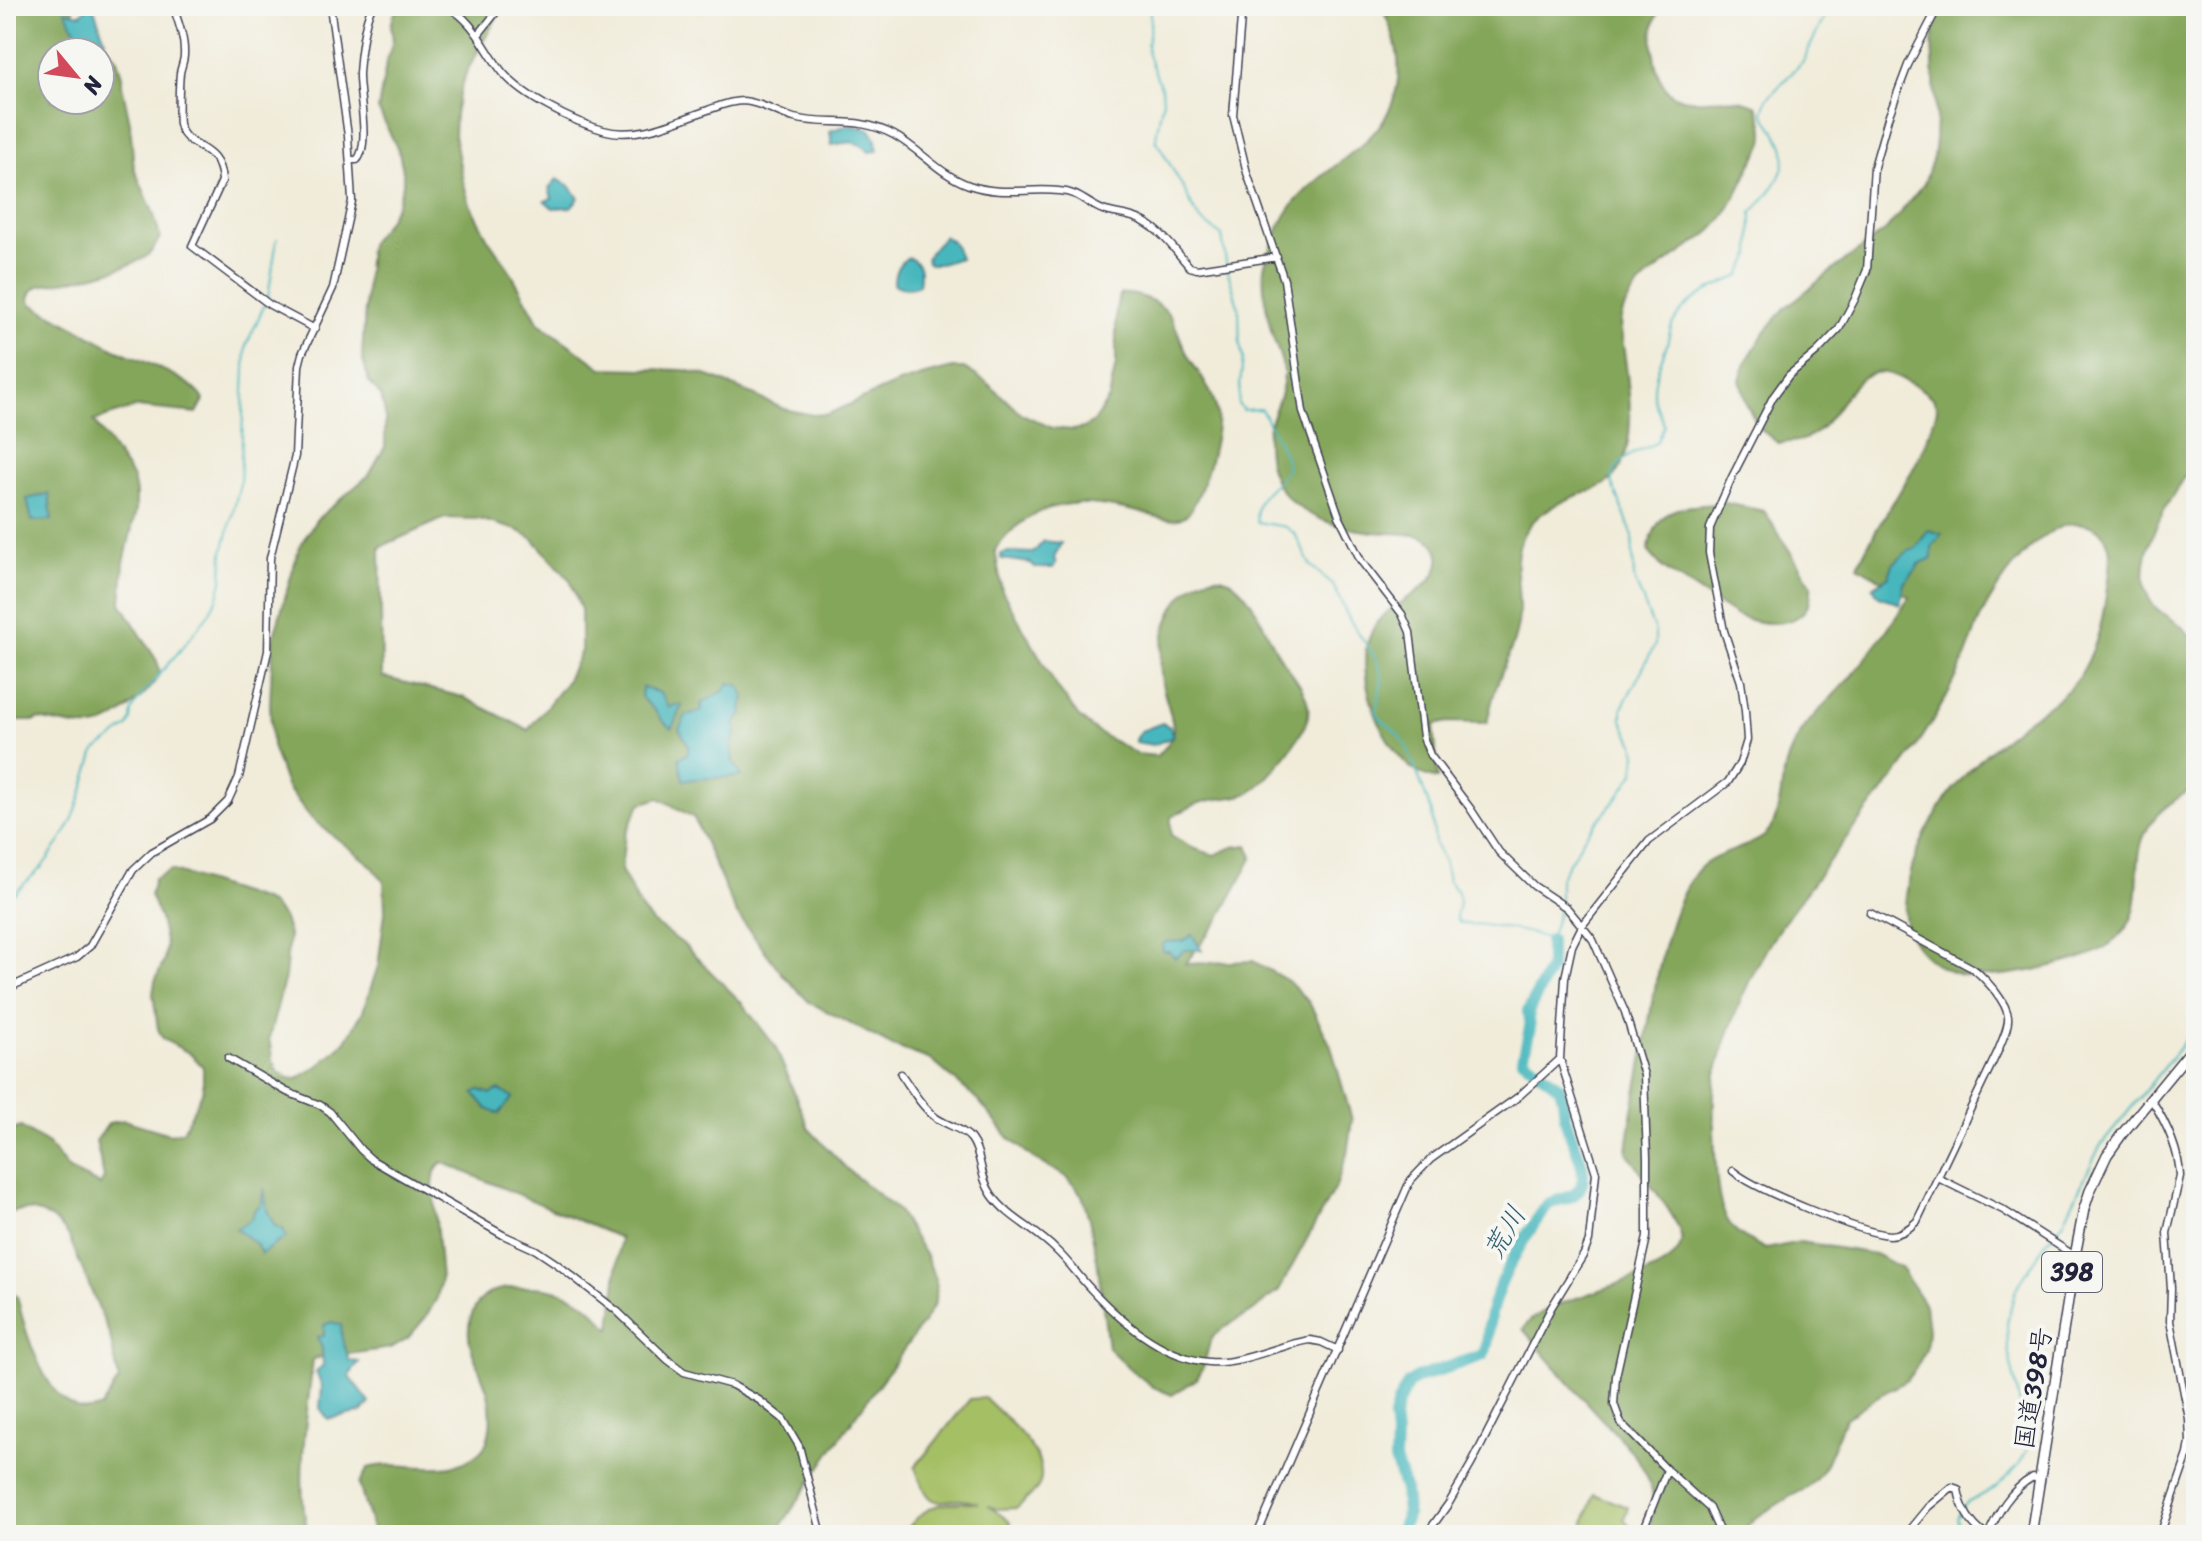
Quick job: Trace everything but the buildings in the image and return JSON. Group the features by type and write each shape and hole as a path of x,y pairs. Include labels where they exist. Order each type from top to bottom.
{"highway":[{"name":"国道398号","path":"2031,1535 2084,1209 2107,1155 2196,1044"}],"street":[{"path":"173,6 184,51 179,79 179,123 187,138 218,162 222,181 192,246 270,305 315,329"},
{"path":"6,993 15,985 77,957 90,946 133,870 152,852 210,819 228,801 239,777 268,651 270,558 295,456 299,366 333,288 352,201 350,160 330,6"},
{"path":"350,160 357,160 362,155 359,74 365,24 372,6"},
{"path":"446,6 479,34 494,61 511,82 550,107 603,131 626,133 651,129 736,101 751,102 798,119 852,121 871,125 912,146 958,181 987,191 1060,191 1074,194 1103,210 1138,219 1157,229 1190,267 1216,268 1277,257"},
{"path":"479,34 501,6"},
{"path":"1242,6 1233,115 1247,173 1284,280 1303,412 1339,516 1355,550 1402,614 1410,632 1423,737 1430,755 1499,852 1534,886 1564,906 1593,940 1625,1012 1644,1075 1647,1237 1616,1376 1614,1404 1621,1423 1709,1508 1721,1535"},
{"path":"1426,1535 1464,1477 1589,1241 1596,1173 1560,1059 1565,978 1572,946 1582,926 1649,841 1728,782 1740,763 1747,740 1745,711 1741,682 1724,631 1709,553 1710,528 1773,397 1789,375 1839,329 1855,299 1867,270 1874,167 1888,118 1908,65 1934,15 1942,6"},
{"path":"1733,1171 1756,1186 1854,1225 1892,1235 1903,1232 1917,1221 1998,1051 2007,1028 2008,1008 1972,968 1870,913"},
{"path":"228,1058 287,1092 330,1112 372,1160 557,1264 617,1311 684,1372 732,1385 759,1400 783,1419 799,1446 822,1535"},
{"path":"1257,1535 1410,1181 1431,1159 1518,1097 1560,1059"},
{"path":"901,1074 934,1117 970,1137 976,1147 982,1177 999,1205 1056,1249 1090,1289 1144,1336 1177,1354 1210,1362 1228,1361 1310,1340 1338,1350"},
{"path":"2151,1099 2169,1134 2180,1176 2167,1233 2170,1321 2190,1430 2188,1454 2160,1535"},
{"path":"1938,1178 2003,1210 2075,1256"},
{"path":"1641,1535 1667,1470"},
{"path":"1905,1535 1928,1507 1952,1487 1958,1489 1965,1511 1978,1529 1987,1535 2005,1502 2022,1483 2033,1477 2041,1481"}],"green space":[{"path":"6,6 73,6 74,14 95,36 36,36 36,116 116,116 116,57 130,123 134,168 160,237 151,252 141,259 97,274 38,286 29,298 31,304 103,343 176,377 204,400 197,413 136,407 94,421 133,478 136,510 124,563 121,603 157,661 160,673 131,706 102,725 81,727 37,719 15,721 6,727"},
{"path":"404,6 503,6 466,73 458,99 454,135 463,181 469,202 488,239 539,323 602,368 684,370 702,374 784,409 813,415 828,414 896,384 953,368 964,368 985,381 1022,414 1052,428 1073,430 1093,422 1109,398 1116,364 1116,311 1121,294 1156,302 1174,323 1185,350 1210,391 1217,413 1216,436 1208,468 1191,509 1185,516 1175,519 1100,505 1062,505 1044,510 1011,532 995,550 1002,591 1057,687 1079,717 1096,731 1137,754 1157,756 1165,748 1173,730 1162,683 1161,657 1165,629 1176,604 1195,584 1210,577 1224,578 1236,585 1255,609 1276,650 1304,692 1307,720 1281,762 1254,790 1240,796 1199,803 1171,817 1171,835 1195,849 1215,855 1233,847 1248,845 1253,857 1217,923 1185,964 1253,961 1288,981 1309,1002 1331,1046 1352,1120 1347,1154 1337,1184 1279,1290 1252,1312 1211,1338 1197,1379 1172,1395 1153,1387 1108,1348 1089,1219 1082,1195 1068,1178 1033,1158 1009,1138 978,1100 931,1060 893,1046 809,1002 784,976 736,913 694,818 659,798 640,804 625,835 621,870 642,910 652,922 682,943 741,1002 775,1046 809,1129 847,1169 898,1211 926,1256 936,1280 935,1303 925,1320 775,1535 374,1535 359,1484 368,1468 454,1465 467,1461 484,1447 491,1416 469,1330 475,1308 485,1296 510,1288 552,1289 581,1301 611,1329 620,1238 442,1162 435,1172 433,1185 441,1279 437,1298 426,1317 408,1338 391,1348 313,1359 302,1471 309,1535 6,1535 6,1288 17,1296 25,1327 49,1383 73,1407 88,1410 101,1407 119,1380 110,1336 69,1237 50,1217 42,1214 24,1210 6,1214 6,1132 21,1127 48,1144 69,1170 100,1185 104,1178 96,1141 109,1123 124,1120 170,1134 183,1131 203,1090 203,1067 191,1054 163,1039 158,1029 153,994 166,946 150,895 154,879 171,870 263,900 284,919 289,935 285,977 269,1038 278,1072 288,1078 297,1079 321,1064 346,1041 363,1011 378,966 385,912 384,882 372,866 312,819 286,786 272,746 270,704 273,640 299,548 316,520 369,475 385,447 385,414 381,396 369,382 362,357 369,244 388,220 403,184 399,152 378,109 393,40 391,26 394,14","holes":["445,518 479,519 517,530 533,539 570,580 581,610 581,651 566,682 528,730 463,697 382,677 380,547"]},
{"path":"1381,6 1661,6 1654,26 1653,46 1661,81 1671,93 1682,99 1741,100 1757,106 1764,128 1761,148 1722,218 1709,233 1643,282 1625,307 1620,323 1630,410 1625,454 1617,472 1604,485 1546,511 1533,521 1523,535 1517,562 1517,627 1487,723 1448,722 1434,725 1438,779 1411,768 1389,742 1373,706 1365,669 1366,651 1375,626 1428,582 1439,563 1437,548 1420,536 1350,528 1306,512 1282,491 1274,478 1267,449 1269,426 1281,394 1284,374 1267,310 1265,265 1278,230 1291,207 1375,132 1394,99 1398,81 1396,44"},
{"path":"1943,6 2196,6 2196,459 2156,528 2145,567 2145,585 2157,609 2180,625 2196,644 2196,785 2158,814 2144,836 2139,852 2132,918 2122,933 2106,947 2076,960 2034,970 1972,976 1952,972 1934,962 1911,937 1905,915 1908,884 1918,850 1934,817 1955,787 1984,756 2070,688 2084,669 2095,645 2109,572 2107,540 2098,530 2081,524 2063,526 2045,535 2013,567 1989,602 1951,687 1917,746 1766,949 1738,1006 1716,1077 1717,1183 1724,1213 1735,1230 1766,1249 1800,1242 1875,1254 1900,1267 1925,1305 1928,1331 1926,1350 1907,1380 1845,1419 1825,1466 1807,1488 1754,1519 1739,1535 1648,1535 1653,1497 1644,1469 1630,1449 1523,1329 1536,1316 1558,1305 1640,1276 1663,1265 1677,1252 1681,1236 1678,1227 1666,1205 1627,1152 1656,985 1669,930 1688,884 1700,868 1717,857 1756,841 1769,831 1777,813 1787,761 1797,739 1811,719 1865,660 1909,597 1858,566 1917,462 1937,410 1933,399 1900,378 1873,373 1854,386 1817,432 1802,440 1778,443 1759,428 1747,405 1740,380 1746,362 1764,333 1785,308 1886,230 1924,184 1935,139 1932,44 1935,24"},
{"path":"1725,503 1764,511 1811,584 1810,599 1797,617 1774,623 1737,616 1663,568 1648,551 1658,523 1674,510"},
{"path":"985,1398 1024,1437 1039,1461 1039,1485 1017,1508 988,1506 1008,1520 1018,1535 903,1535 919,1516 935,1506 978,1503 933,1500 915,1467 970,1399"},
{"path":"1594,1494 1628,1507 1624,1519 1636,1535 1580,1535"}],"water":[{"path":"88,6 93,6 104,36 79,36 65,11 81,14"},
{"path":"848,125 869,129 875,137 878,151 869,152 852,142 832,145 830,131"},
{"path":"557,179 570,186 579,198 571,207 553,208 545,201 552,198 549,188"},
{"path":"944,236 955,245 960,258 929,264 926,259"},
{"path":"909,258 920,269 919,285 903,288 894,284 895,276 899,265"},
{"path":"49,494 52,520 32,521 27,499"},
{"path":"1928,530 1942,534 1932,547 1932,558 1919,564 1904,583 1900,604 1879,596 1873,587 1889,576 1893,564 1916,548"},
{"path":"1044,541 1061,543 1053,568 1035,568 1030,563 1001,559 1001,554 1009,552 1033,553"},
{"path":"729,683 739,685 745,697 743,713 736,722 731,746 733,762 742,776 683,780 679,758 687,754 689,746 679,729 686,715 702,711 701,704 725,690"},
{"path":"642,687 660,693 669,708 682,705 672,728 641,697"},
{"path":"1162,723 1170,727 1173,737 1153,745 1135,742 1141,731"},
{"path":"1192,935 1202,950 1185,950 1175,958 1169,952 1163,952 1162,945 1166,942 1183,941"},
{"path":"479,1090 491,1094 499,1090 513,1097 499,1114 487,1109 474,1093"},
{"path":"264,1188 267,1210 275,1226 283,1229 286,1237 261,1254 256,1244 236,1229 251,1219 255,1209 261,1205"},
{"path":"332,1322 341,1325 342,1339 350,1361 359,1362 349,1376 370,1403 362,1412 328,1419 320,1408 322,1387 316,1372 323,1365 322,1348 317,1337 324,1335 324,1325"}],"waterway":[{"path":"1149,6 1148,55 1163,100 1156,140 1196,214 1222,236 1227,269 1239,309 1243,358 1238,404 1243,410 1261,409 1285,457 1282,477 1259,501 1257,522 1286,527 1295,534 1310,565 1333,585 1350,621 1375,657 1382,681 1376,711 1406,745 1422,786 1432,813 1435,844 1444,861 1448,881 1458,892 1458,922 1517,930 1550,940 1560,906"},
{"path":"1560,899 1560,878 1585,836 1634,773 1634,744 1622,720 1622,708 1655,645 1655,632 1634,578 1632,534 1612,482 1613,474 1628,457 1656,443 1664,426 1655,403 1654,389 1673,323 1694,300 1740,276 1751,255 1752,212 1772,189 1784,160 1780,140 1763,112 1767,99 1803,61 1830,6"},
{"path":"6,901 42,867 61,840 72,821 95,751 128,727 139,698 208,615 218,597 223,552 240,484 246,346 268,297 277,239"},
{"name":"荒川","path":"1399,1535 1407,1514 1405,1490 1395,1460 1394,1417 1398,1403 1408,1384 1417,1378 1483,1355 1494,1303 1521,1244 1548,1204 1568,1198 1581,1185 1580,1158 1566,1120 1559,1087 1523,1059 1530,1028 1528,1012 1550,968 1550,940"},
{"path":"1963,1535 1957,1519 1961,1509 1995,1488 2018,1466 2027,1450 2027,1435 2008,1350 2007,1323 2015,1291 2045,1244 2063,1223 2099,1148 2196,1027"}]}
